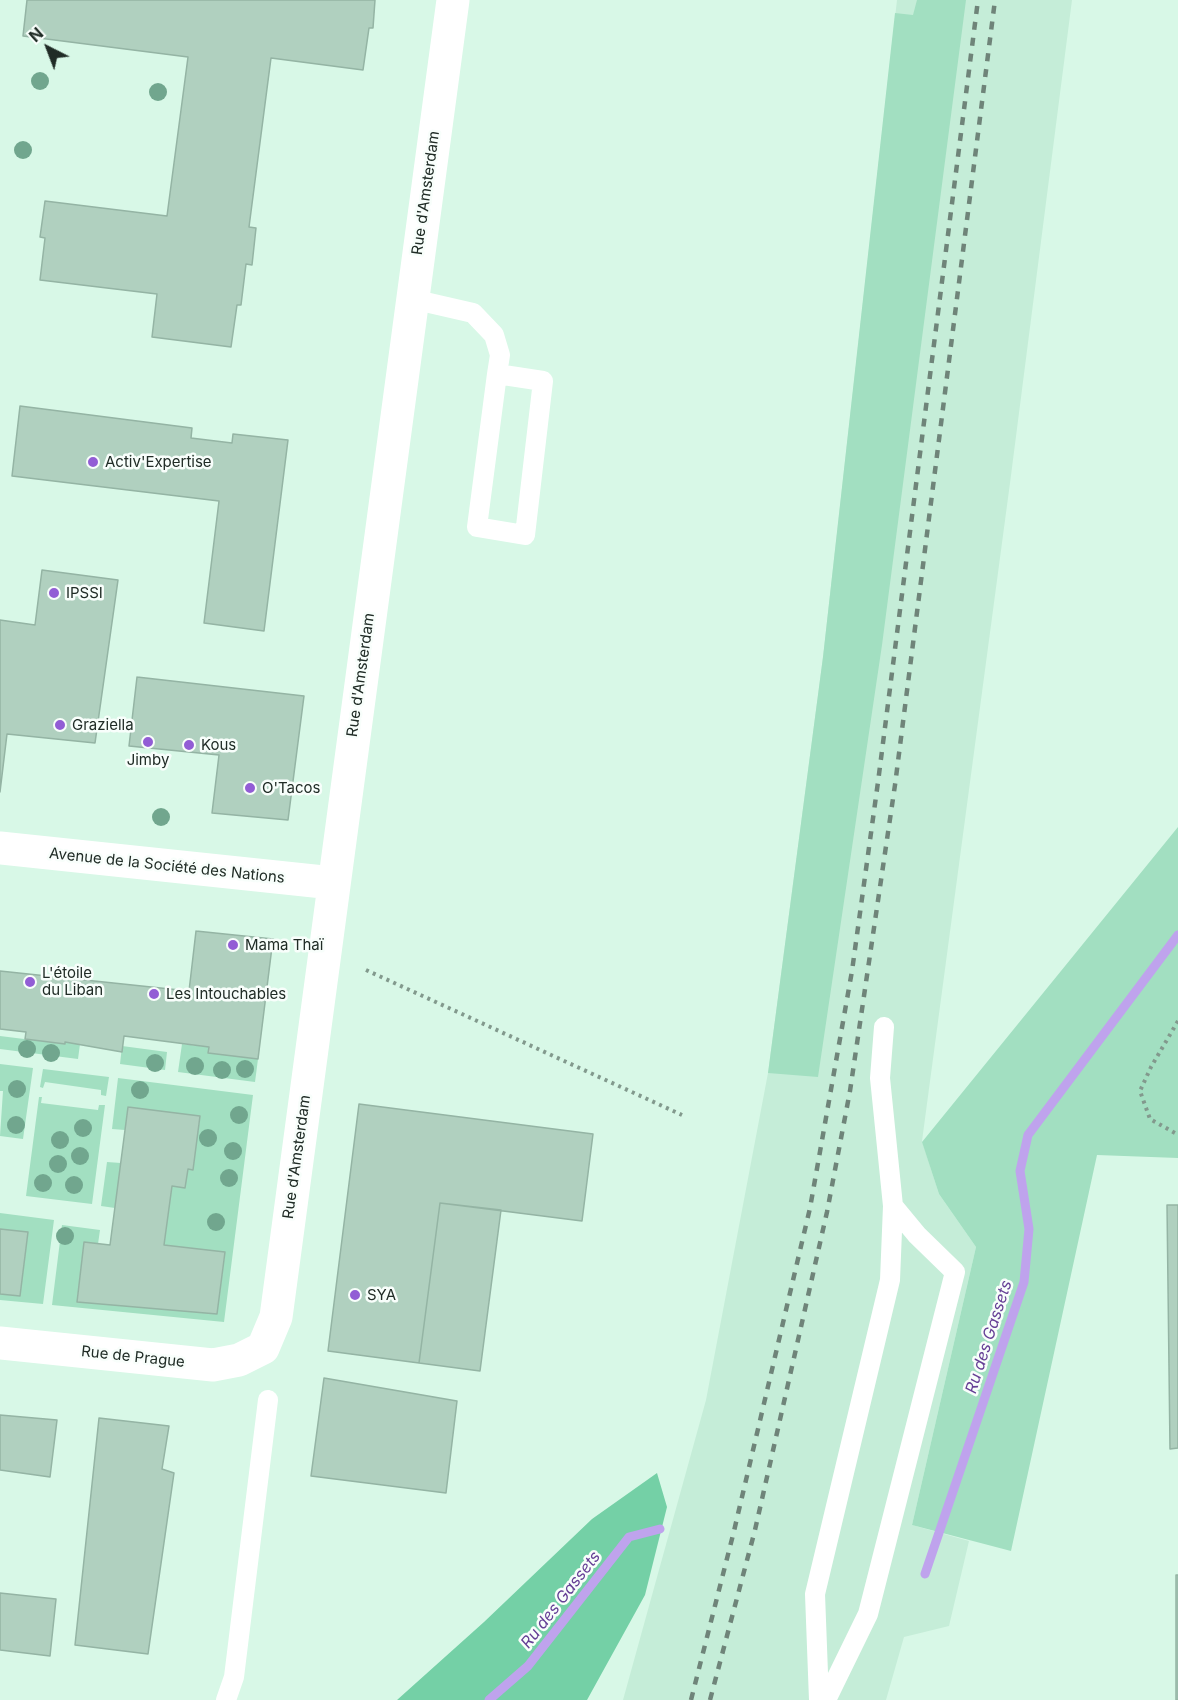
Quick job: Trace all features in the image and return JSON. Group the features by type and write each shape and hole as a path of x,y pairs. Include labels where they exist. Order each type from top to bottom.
{"street":[{"name":"Rue d'Amsterdam","path":"263,1348 276,1317 453,0"},
{"name":"Avenue de la Société des Nations","path":"0,848 333,883"},
{"name":"Rue de Prague","path":"0,1343 213,1365 239,1360 263,1348"}],"lane":[{"path":"412,298 473,313 494,335 500,355 497,374 477,527 525,535 543,381 497,374"},
{"path":"819,1700 815,1594 890,1280 893,1206 880,1078 884,1027"},
{"path":"826,1700 868,1614 955,1272 917,1235 893,1206"},
{"path":"226,1700 234,1677 268,1400"}],"path":[{"path":"366,970 682,1115"},
{"path":"1178,1021 1150,1067 1140,1091 1150,1119 1178,1133"}],"shaded area":[{"path":"897,0 1072,0 922,1141 939,1194 976,1247 912,1525 969,1541 949,1626 904,1637 886,1700 623,1700 706,1400 768,1073 823,657"},
{"path":"917,0 966,0 882,645 818,1077 768,1073 823,657 895,13 913,15"},
{"path":"1178,827 1178,1158 1097,1155 1011,1551 912,1525 976,1247 939,1194 922,1142"},
{"path":"0,1036 80,1044 78,1059 0,1049"},
{"path":"182,1044 209,1047 209,1053 258,1059 255,1082 178,1072"},
{"path":"122,1046 167,1052 165,1070 120,1064"},
{"path":"0,1064 33,1068 23,1139 0,1136 3,1091 0,1091"},
{"path":"43,1069 109,1077 106,1096 101,1095 101,1090 45,1082 43,1088 40,1087"},
{"path":"118,1078 253,1095 224,1322 52,1305 62,1225 100,1230 98,1244 84,1242 77,1301 217,1314 225,1253 164,1245 172,1186 185,1188 188,1169 193,1170 200,1117 128,1107 125,1130 112,1129"},
{"path":"39,1097 42,1097 41,1103 98,1110 99,1105 105,1105 92,1204 26,1196"},
{"path":"107,1162 121,1163 115,1208 101,1206"},
{"path":"0,1213 54,1220 43,1304 0,1300 0,1294 20,1296 28,1233 0,1229"}],"green space":[{"path":"657,1473 667,1507 645,1595 587,1700 397,1700 484,1622 592,1519"}],"building":[{"path":"27,0 375,0 373,28 369,28 363,70 271,58 249,227 256,228 252,265 246,264 241,305 237,305 231,347 152,337 157,294 40,280 45,238 40,237 45,201 167,216 188,57 23,36"},
{"path":"20,406 192,428 191,438 232,443 233,434 288,440 264,631 204,623 219,501 12,476"},
{"path":"42,570 118,580 95,743 7,734 0,792 0,620 35,625"},
{"path":"137,677 304,696 288,820 212,813 219,755 129,746"},
{"path":"196,931 273,939 258,1059 208,1053 209,1047 124,1036 122,1052 65,1042 65,1044 25,1039 26,1032 0,1029 0,971 189,991"},
{"path":"359,1104 593,1134 582,1221 440,1203 419,1363 328,1351"},
{"path":"128,1107 200,1116 193,1170 188,1169 185,1188 172,1186 164,1245 225,1252 217,1314 77,1302 84,1242 110,1245"},
{"path":"440,1203 501,1210 480,1371 419,1363"},
{"path":"1167,1205 1178,1205 1178,1448 1170,1449"},
{"path":"0,1229 28,1232 20,1296 0,1294"},
{"path":"324,1378 457,1401 446,1493 311,1476"},
{"path":"0,1415 57,1420 50,1477 0,1470"},
{"path":"99,1418 169,1426 162,1469 174,1473 148,1654 75,1645"},
{"path":"1176,1575 1178,1575 1178,1700 1176,1700"},
{"path":"0,1593 56,1599 50,1656 0,1650"}],"waterway":[{"name":"Ru des Gassets","path":"925,1574 1024,1282 1029,1229 1020,1171 1028,1135 1178,935"},
{"name":"Ru des Gassets","path":"489,1700 528,1666 629,1537 660,1529"}],"railway":[{"path":"691,1700 734,1531 810,1208 852,971 978,0"},
{"path":"710,1700 755,1530 827,1212 850,1091 895,785 995,0"}],"place":[{"name":"Activ'Expertise","path":"93,462"},
{"name":"IPSSI","path":"54,593"},
{"name":"Graziella","path":"60,725"},
{"name":"Jimby","path":"148,742"},
{"name":"Kous","path":"189,745"},
{"name":"O'Tacos","path":"250,788"},
{"name":"Mama Thaï","path":"233,945"},
{"name":"L'étoile du Liban","path":"30,982"},
{"name":"Les Intouchables","path":"154,994"},
{"name":"SYA","path":"355,1295"}]}
